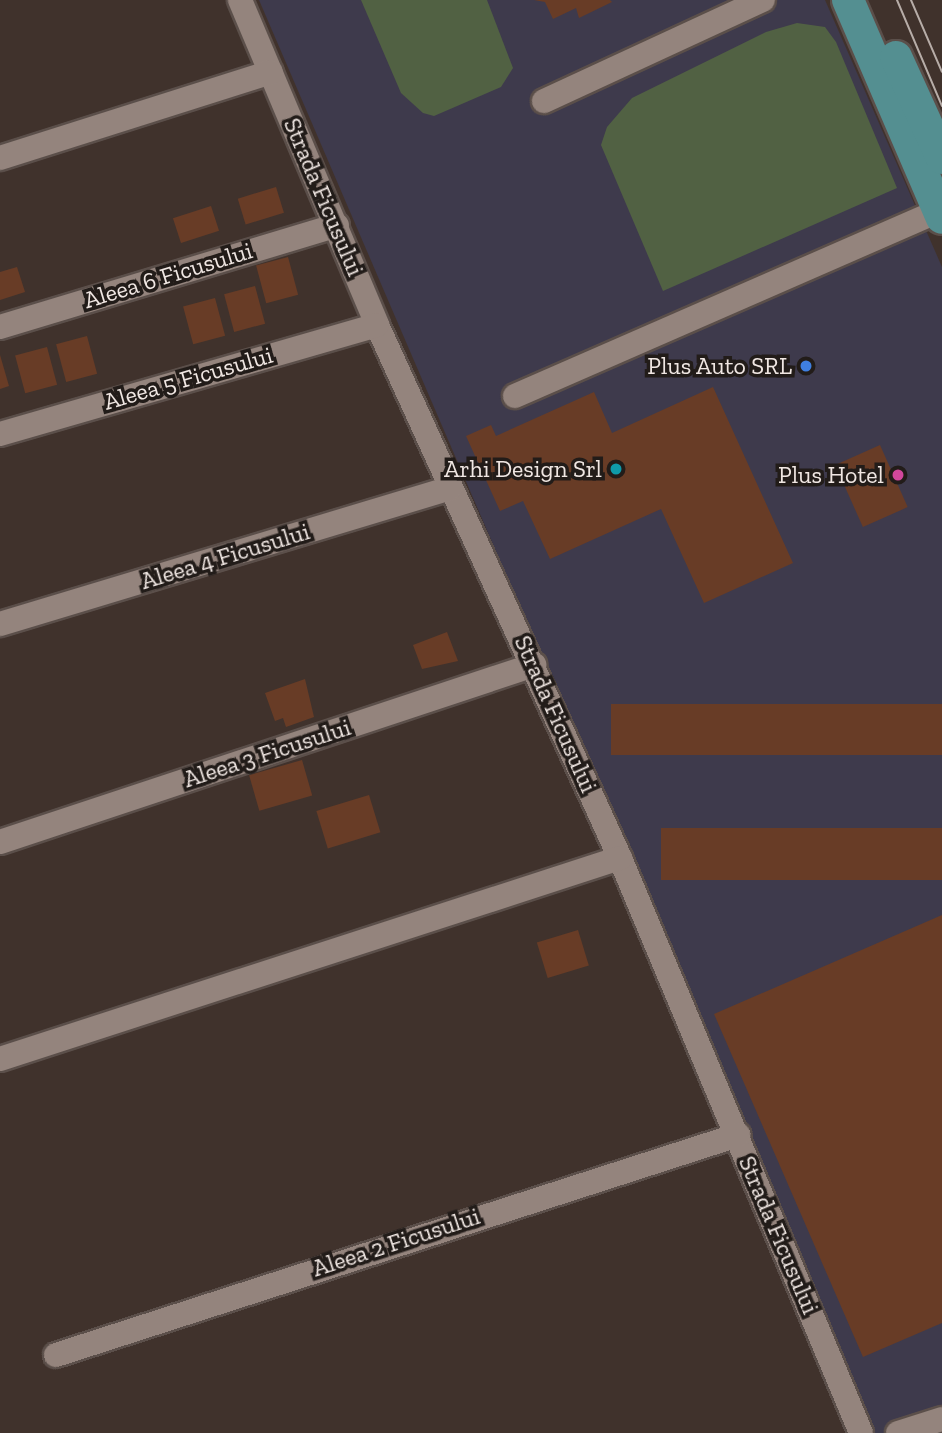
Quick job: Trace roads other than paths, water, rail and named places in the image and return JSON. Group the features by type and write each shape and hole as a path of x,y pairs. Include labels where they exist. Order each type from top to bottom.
{"main road":[{"path":"848,0 941,215"},
{"path":"872,0 942,158"}],"street":[{"name":"Strada Ficusului","path":"240,0 377,325 620,858 861,1433"},
{"path":"544,101 763,0"},
{"path":"0,158 271,72"},
{"path":"515,396 941,215"},
{"name":"Aleea 6 Ficusului","path":"0,327 337,225"},
{"name":"Aleea 5 Ficusului","path":"0,433 377,325"},
{"name":"Aleea 4 Ficusului","path":"0,624 450,488"},
{"name":"Aleea 3 Ficusului","path":"0,842 534,665"},
{"path":"0,1059 620,858"},
{"name":"Aleea 2 Ficusului","path":"56,1355 738,1135"},
{"path":"898,1433 942,1419"}],"tram line":[{"path":"897,0 942,106"},
{"path":"911,0 942,72"}],"place":[{"name":"Plus Auto SRL","path":"806,366"},
{"name":"Arhi Design Srl","path":"616,469"},
{"name":"Plus Hotel","path":"898,475"}]}
